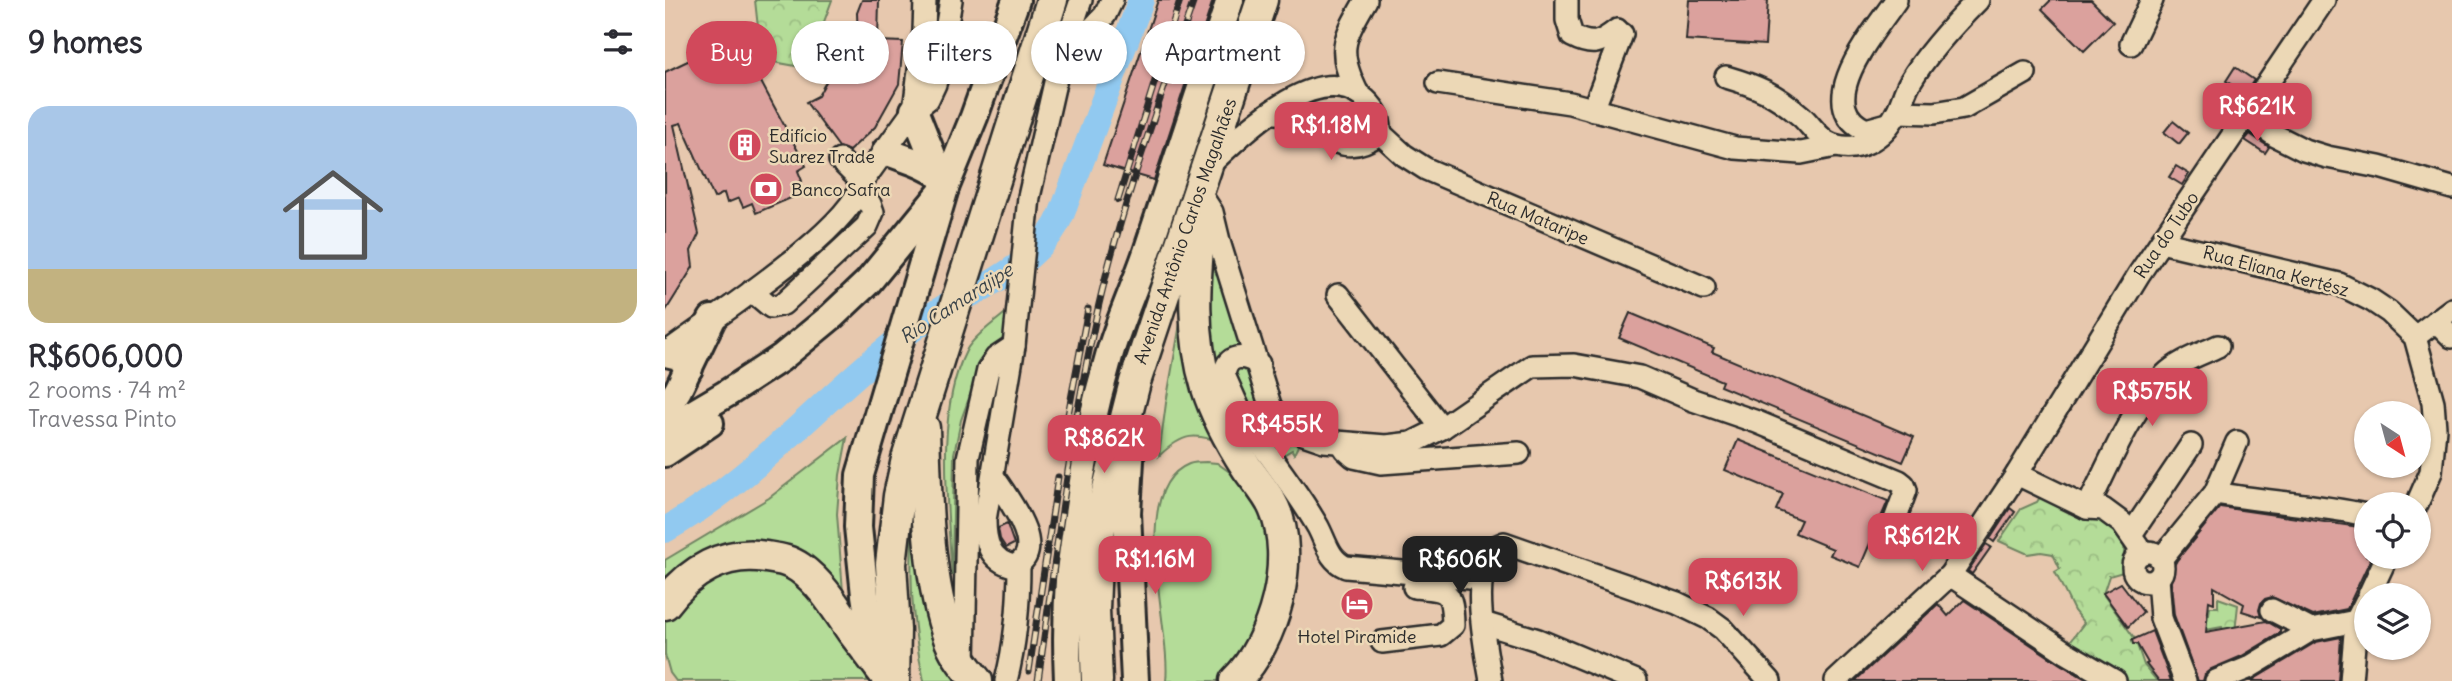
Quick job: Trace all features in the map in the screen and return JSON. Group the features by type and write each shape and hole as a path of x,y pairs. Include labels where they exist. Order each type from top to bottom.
{"highway":[{"path":"892,681 895,630 891,564 907,459 1052,0"},
{"name":"Avenida Antônio Carlos Magalhães","path":"1097,681 1094,609 1102,512 1135,382 1262,0"},
{"path":"1206,167 1194,282 1197,346 1207,387 1289,509 1274,615 1263,645 1235,681"},
{"path":"926,400 934,564 941,610 951,642 970,673"},
{"path":"665,604 673,593 696,573 731,556 752,555 787,560 801,569 834,603 892,681"}],"main road":[{"path":"665,430 781,358 868,282 942,181 974,117 1016,0"},
{"path":"1068,681 1070,563 1082,467 1110,354 1230,0"},
{"path":"892,681 869,621 858,527 860,475 935,222 942,181 914,110"},
{"path":"886,151 922,162 942,181"},
{"path":"665,410 712,319"},
{"path":"666,353 678,356 689,368"},
{"path":"665,453 714,420 750,391 781,358"},
{"path":"1135,382 1127,513 1135,681"}],"street":[{"path":"914,110 925,0"},
{"path":"666,353 793,260 830,228 914,110 928,99 940,72 951,0"},
{"path":"1074,21 1081,0"},
{"path":"1099,21 1112,0"},
{"name":"Rua Mataripe","path":"1366,0 1350,29 1343,59 1358,94 1376,113 1381,125 1380,133 1404,155 1426,169 1704,288"},
{"path":"1567,0 1567,20 1572,36 1584,42 1601,42 1620,32 1593,110"},
{"path":"1896,0 1865,46 1843,87 1842,99 1849,120 1856,126 1866,130 1878,129 1894,118 1964,108 2025,73"},
{"path":"1438,83 1545,98 1735,148 1801,153 1836,146 1852,148 1879,135 1894,118 1909,83 1931,52 1978,0"},
{"path":"2131,44 2152,0"},
{"name":"Rua do Tubo","path":"1844,679 1949,576 2017,474 2139,274 2324,0"},
{"path":"1726,77 1759,86 1780,99 1803,118 1820,138 1836,146"},
{"path":"993,475 1024,526 1028,542 1027,554 1014,566 1005,564 992,553 985,542 985,520 1014,346 1030,197 1055,84"},
{"path":"1206,167 1241,136 1297,96 1334,85 1358,94"},
{"path":"1272,113 1285,112 1296,116 1330,139 1344,144 1355,146 1368,142 1380,133"},
{"path":"2247,116 2276,136 2304,150 2379,167 2452,188"},
{"path":"840,160 860,189"},
{"path":"1203,198 1212,212 1220,246 1270,405 1281,423 1303,436 1338,443 1386,446 1412,443 1442,428 1532,366 1574,365 1640,377 1899,481 1906,489 1886,544"},
{"name":"Rua Eliana Kertész","path":"2161,242 2339,284 2389,312 2415,337"},
{"path":"1338,295 1442,428"},
{"path":"2422,492 2431,472 2434,453 2433,402 2415,337 2444,315 2452,337"},
{"path":"970,673 968,458 988,370 996,358 1014,346"},
{"path":"2087,508 2137,411 2157,384 2173,369 2218,346"},
{"path":"1258,363 1239,356 1226,366 1224,375 1235,427 1259,459 1289,509 1339,564 1346,567 1481,579"},
{"path":"2151,568 2215,493 2237,442"},
{"path":"1338,443 1354,457 1381,463 1519,453"},
{"path":"2132,533 2191,445"},
{"path":"2017,474 2087,508 2103,509 2132,533 2151,568 2159,607 2185,681"},
{"path":"2215,493 2354,513"},
{"path":"1491,681 1483,623 1481,579 1491,551 1504,543 1677,603 1723,629 1770,681"},
{"path":"1006,681 1013,656 1019,611 1019,564"},
{"path":"1346,567 1363,583 1443,590 1449,594 1453,603 1453,625 1450,629 1441,635 1382,642"},
{"path":"1949,576 2115,681"},
{"path":"2272,610 2311,630"},
{"path":"2216,681 2248,668 2311,630 2354,621"},
{"path":"1483,623 1538,640 1636,681"},
{"path":"2346,676 2354,632"}],"green space":[{"path":"755,0 832,0 824,21 791,21 791,65 777,63 777,21 757,21"},
{"path":"1212,261 1233,304 1247,348 1217,368 1205,311"},
{"path":"1009,310 1003,340 987,361 961,420 954,454 952,576 946,491 950,402 956,375 969,346"},
{"path":"1180,324 1187,364 1225,444 1197,436 1190,437 1175,443 1159,456 1166,403"},
{"path":"1240,366 1250,366 1288,439 1299,444 1294,454 1292,450 1278,458 1236,377"},
{"path":"847,438 840,475 837,514 844,605 796,557 665,586 665,560 769,498"},
{"path":"1217,463 1231,473 1259,506 1273,555 1266,613 1230,670 1219,681 1166,681 1156,563 1156,530 1160,501 1170,478 1189,464"},
{"path":"2043,492 2084,510 2125,535 2123,572 2109,576 2103,594 2135,639 2144,665 2157,681 2123,681 2066,647 2084,623 2074,611 2055,572 2060,569 2053,554 2028,554 1999,541 2021,509 2037,502"},
{"path":"914,501 964,681 924,681 912,591"},
{"path":"742,561 781,569 839,625 868,681 676,681 670,673 665,655 665,620 680,597"},
{"path":"2218,598 2238,605 2234,641 2224,643 2222,627 2206,630 2205,613 2209,614 2210,607 2218,607"}],"building":[{"path":"862,0 879,0 878,21 857,21"},
{"path":"1158,0 1213,0 1206,21 1151,21"},
{"path":"1689,0 1768,0 1765,45 1686,40"},
{"path":"2051,0 2091,0 2113,22 2084,51 2042,9"},
{"path":"889,41 903,42 899,84 875,127 849,151 839,147 806,102 818,96 825,84 889,84"},
{"path":"1141,51 1141,84 1185,84 1154,180 1103,165"},
{"path":"686,62 686,84 762,84 806,166 798,171 802,181 794,184 798,195 756,213 752,203 743,207 739,198 727,203 724,193 714,198 681,123 674,125 699,234 691,251 693,267 665,312 665,72"},
{"path":"2235,67 2254,80 2245,94 2226,81"},
{"path":"2173,121 2188,133 2179,144 2164,132"},
{"path":"2250,134 2269,147 2265,153 2245,140"},
{"path":"2176,166 2189,174 2182,185 2169,177"},
{"path":"1630,313 1714,348 1712,352 1914,437 1903,462 1720,386 1722,381 1619,338"},
{"path":"1738,440 1888,501 1860,567 1830,555 1833,549 1795,533 1801,520 1776,510 1783,494 1725,470"},
{"path":"2220,507 2354,526 2354,569 2366,569 2359,583 2354,583 2354,594 2347,609 2313,616 2272,597 2261,603 2261,617 2242,611 2244,604 2214,587 2214,603 2209,601 2206,632 2266,621 2280,629 2280,633 2242,656 2211,669 2205,674 2203,681 2198,681 2174,615 2170,573 2177,560"},
{"path":"2010,508 2015,512 1994,542 1990,539"},
{"path":"1007,524 1014,544 1006,548 1000,539 998,528"},
{"path":"1986,544 1991,547 1972,574 1968,571"},
{"path":"2121,583 2143,612 2128,627 2103,593"},
{"path":"1964,600 2089,681 1855,681 1938,604 1948,616"},
{"path":"2152,631 2171,681 2159,681 2146,664 2148,663 2137,644 2133,644 2132,640"},
{"path":"2341,637 2338,681 2251,681 2316,642"}],"waterway":[{"name":"Rio Camarajipe","path":"665,530 702,507 737,480 904,335 945,307 1007,273 1048,237 1062,213 1141,0"}],"railway":[{"path":"1118,200 1180,0"},
{"path":"1038,681 1072,445 1099,304 1131,189 1194,0"},
{"path":"1068,415 1088,309"},
{"path":"1029,671 1058,477"}],"place":[{"name":"Edifício Suarez Trade","path":"745,145"},
{"name":"Banco Safra","path":"766,189"},
{"name":"Hotel Piramide","path":"1357,604"}]}
